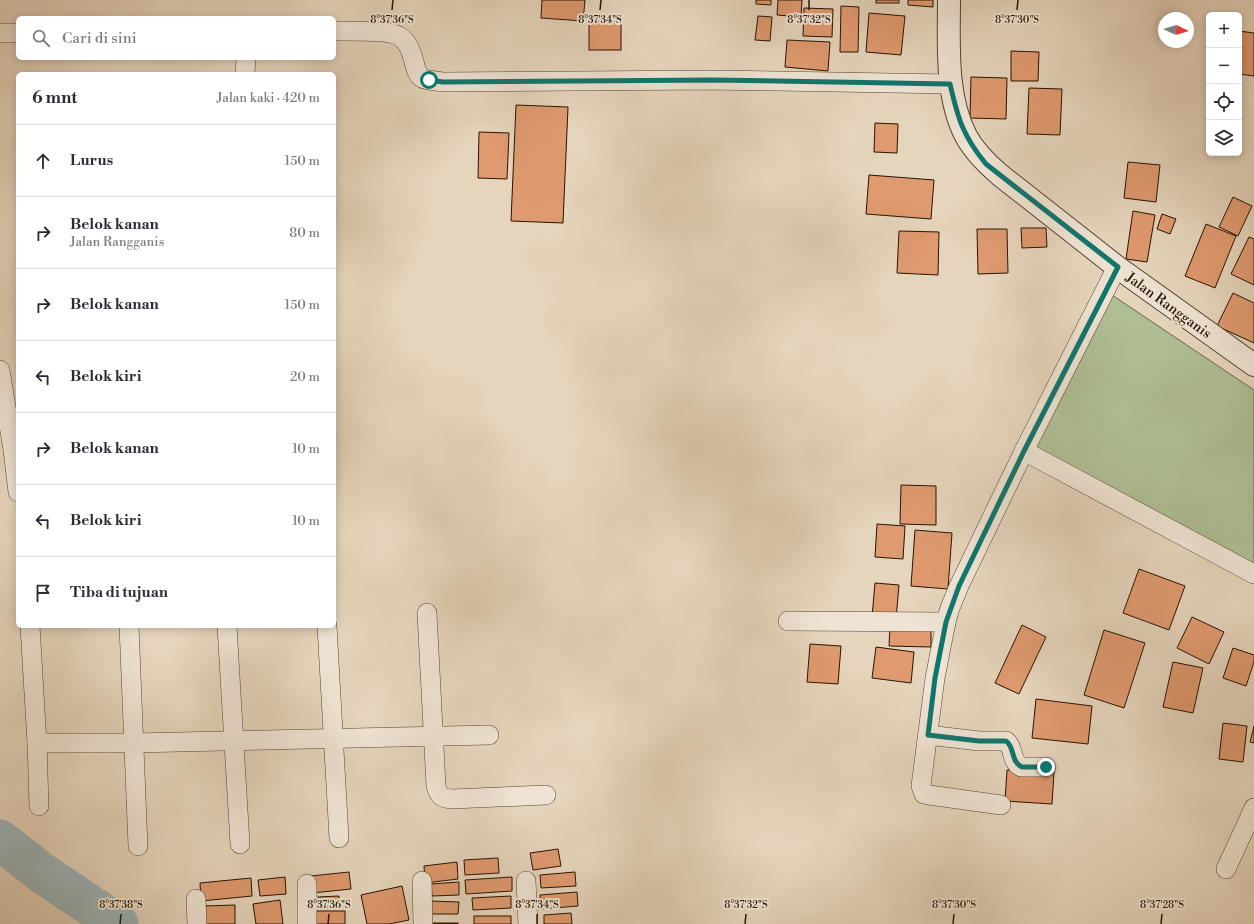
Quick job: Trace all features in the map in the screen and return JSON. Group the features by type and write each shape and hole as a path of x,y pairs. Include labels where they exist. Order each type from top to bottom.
{"street":[{"name":"Jalan Rangganis","path":"949,0 950,84 959,120 966,136 986,164 1118,267 1254,365"},
{"path":"336,31 397,34 407,43 411,50 418,75 425,79 443,82 712,80 950,84"},
{"path":"0,33 16,33"},
{"path":"245,72 246,60"},
{"path":"1001,805 924,794 922,786 935,678 946,622 959,586 1024,451 1118,267"},
{"path":"0,370 16,475"},
{"path":"1024,451 1254,574"},
{"path":"427,613 436,786 438,793 442,797 452,799 546,795"},
{"path":"788,621 946,622"},
{"path":"30,628 38,743 39,806"},
{"path":"129,628 138,846"},
{"path":"227,628 240,844"},
{"path":"327,628 339,838"},
{"path":"38,743 134,743 489,735"},
{"path":"928,735 979,741 1006,741 1010,744 1014,761 1018,765 1022,767 1046,767"},
{"path":"1226,869 1254,808"},
{"path":"422,881 423,924"},
{"path":"526,881 528,924"},
{"path":"307,884 307,924"},
{"path":"196,899 197,924"}],"green space":[{"path":"1100,287 1254,390 1254,579 1019,457"}],"building":[{"path":"542,0 585,0 583,21 541,18"},
{"path":"756,0 771,0 771,5 756,4"},
{"path":"778,0 802,0 801,17 777,15"},
{"path":"876,0 899,0 899,3 876,3"},
{"path":"908,0 933,0 933,7 908,5"},
{"path":"841,6 859,7 858,52 840,52"},
{"path":"804,8 833,9 832,37 803,36"},
{"path":"869,13 905,16 901,55 866,52"},
{"path":"758,16 772,17 770,41 755,40"},
{"path":"589,21 621,21 621,50 589,50"},
{"path":"1242,31 1254,33 1254,76 1242,74"},
{"path":"787,40 830,42 828,71 785,67"},
{"path":"1011,51 1039,52 1038,81 1011,81"},
{"path":"971,77 1007,78 1006,119 970,118"},
{"path":"1029,88 1062,89 1060,135 1027,134"},
{"path":"516,105 568,107 563,223 511,221"},
{"path":"875,123 898,124 897,153 874,152"},
{"path":"479,132 509,133 507,179 478,178"},
{"path":"1128,162 1160,165 1156,202 1124,198"},
{"path":"869,175 934,180 931,219 866,214"},
{"path":"1233,197 1252,206 1238,236 1219,227"},
{"path":"1133,211 1155,215 1147,262 1126,259"},
{"path":"1162,214 1176,219 1170,234 1157,229"},
{"path":"1206,224 1236,236 1215,288 1185,276"},
{"path":"1021,228 1046,228 1047,247 1022,248"},
{"path":"977,229 1007,229 1008,273 978,274"},
{"path":"899,231 939,232 938,275 897,273"},
{"path":"1249,237 1254,239 1254,285 1231,274"},
{"path":"1233,293 1254,303 1254,343 1217,326"},
{"path":"901,485 936,486 936,525 900,524"},
{"path":"877,524 905,526 903,559 875,557"},
{"path":"915,530 952,533 948,589 911,586"},
{"path":"1139,569 1185,586 1169,630 1123,613"},
{"path":"875,583 899,585 896,619 872,617"},
{"path":"1192,617 1224,632 1209,664 1177,648"},
{"path":"1022,625 1046,637 1019,694 995,683"},
{"path":"890,626 931,627 931,647 889,646"},
{"path":"1104,630 1145,643 1124,708 1084,695"},
{"path":"810,644 841,646 838,684 807,682"},
{"path":"876,647 914,652 911,683 872,678"},
{"path":"1233,648 1254,655 1254,662 1246,686 1223,678"},
{"path":"1173,662 1203,668 1193,713 1163,707"},
{"path":"1036,699 1092,706 1088,744 1032,738"},
{"path":"1223,723 1247,726 1243,762 1219,759"},
{"path":"1254,726 1254,743 1250,742"},
{"path":"1007,770 1054,772 1052,804 1005,801"},
{"path":"558,849 561,866 533,870 530,853"},
{"path":"498,858 499,873 465,875 464,860"},
{"path":"457,862 458,879 425,883 424,866"},
{"path":"349,872 351,889 312,893 311,876"},
{"path":"575,872 576,886 541,888 540,875"},
{"path":"285,877 286,894 260,896 258,880"},
{"path":"512,877 512,891 466,894 465,880"},
{"path":"251,878 252,896 201,901 200,883"},
{"path":"459,882 459,895 432,896 431,884"},
{"path":"402,886 409,920 389,924 367,924 361,895"},
{"path":"577,892 578,906 541,909 540,895"},
{"path":"339,896 339,907 318,908 318,897"},
{"path":"511,896 511,908 473,910 472,898"},
{"path":"280,900 283,924 256,924 253,904"},
{"path":"430,901 459,902 458,914 430,914"},
{"path":"235,905 235,924 203,924 203,906"},
{"path":"315,911 345,911 345,924 315,924"},
{"path":"571,913 572,924 544,924 544,915"},
{"path":"474,916 511,916 511,924 474,924"},
{"path":"458,923 458,924 429,924"}],"waterway":[{"path":"0,840 42,873 118,924"}],"route":[{"path":"429,80 443,82 712,80 950,84 959,120 966,136 986,164 1118,267 1024,451 959,586 946,622 935,678 928,735 979,741 1006,741 1010,744 1014,761 1018,765 1022,767 1046,767"}]}
